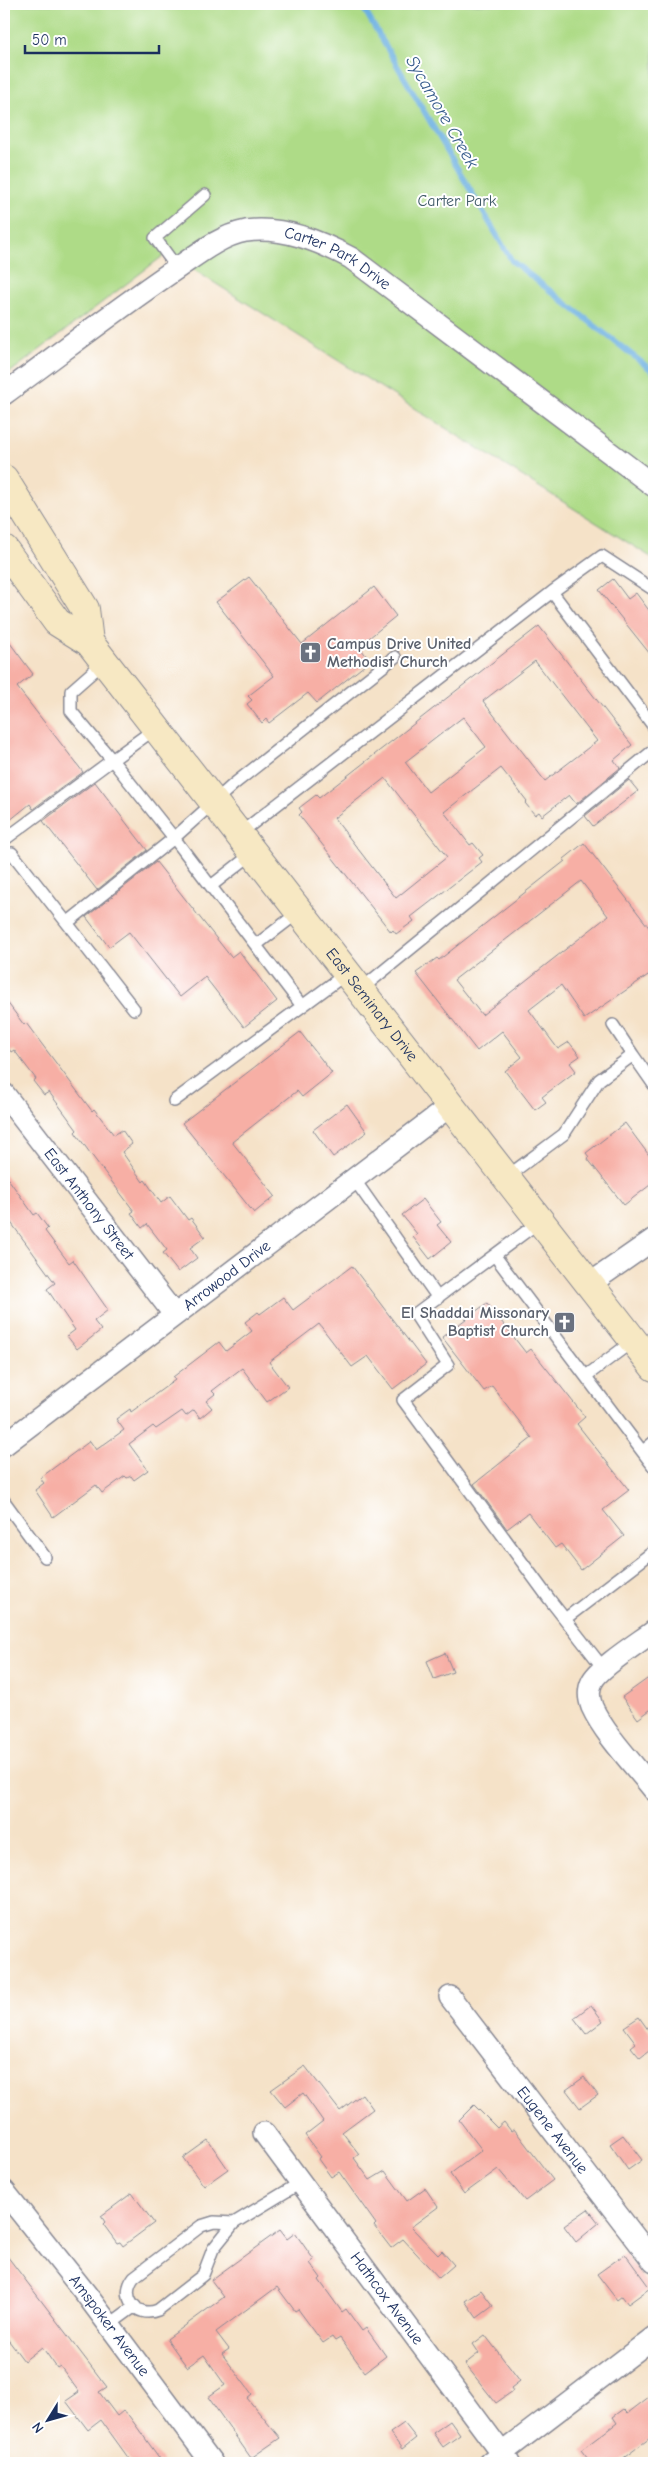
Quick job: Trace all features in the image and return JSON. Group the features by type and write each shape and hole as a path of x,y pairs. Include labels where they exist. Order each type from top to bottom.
{"main road":[{"path":"4,479 85,609 97,652"},
{"name":"East Seminary Drive","path":"4,549 57,622 97,652 654,1368"}],"street":[{"name":"Carter Park Drive","path":"4,394 126,304 217,242 244,232 279,231 316,241 351,258 654,486"},
{"name":"East Anthony Street","path":"4,1094 174,1314"},
{"name":"Arrowood Drive","path":"4,1444 450,1106"},
{"path":"588,1285 654,1240"},
{"path":"653,1635 604,1669 592,1680 589,1695 592,1707 602,1723 654,1790"},
{"name":"Eugene Avenue","path":"450,1997 654,2262"},
{"name":"Hathcox Avenue","path":"264,2133 500,2460"},
{"name":"Amspoker Avenue","path":"4,2191 109,2325 212,2463"},
{"path":"500,2460 654,2337"}],"lane":[{"path":"178,268 155,238 205,195"},
{"path":"211,886 246,844 552,592 602,556 654,590"},
{"path":"552,592 654,727"},
{"path":"97,652 71,691 71,711 174,838 302,1006"},
{"path":"67,923 174,838 213,802 395,657"},
{"path":"4,840 156,728"},
{"path":"174,1101 302,1006 353,982 654,750"},
{"path":"12,852 134,1009"},
{"path":"256,945 299,912"},
{"path":"612,1025 654,1085"},
{"path":"505,1178 564,1134 599,1080 633,1055"},
{"path":"354,1179 438,1298"},
{"path":"540,1222 415,1314 448,1365 403,1400 604,1669"},
{"path":"495,1256 654,1467"},
{"path":"586,1376 633,1341"},
{"path":"643,1451 654,1442"},
{"path":"4,1501 46,1557"},
{"path":"565,1619 654,1551"},
{"path":"234,2223 214,2222 201,2226 134,2277 128,2283 126,2292 134,2306 143,2312 152,2313 158,2310 199,2279 218,2240 234,2223 300,2183"},
{"path":"109,2325 134,2306"}],"green space":[{"name":"Carter Park","path":"4,4 654,4 654,559 167,253 4,377"}],"building":[{"name":"Campus Drive United Methodist Church","path":"249,577 302,644 374,587 396,616 359,646 370,661 317,703 308,693 269,723 266,719 262,723 247,704 252,700 248,696 274,676 216,602"},
{"path":"613,579 628,599 636,593 654,617 654,659 599,590"},
{"path":"539,626 632,745 614,760 620,768 576,804 569,795 542,816 539,812 535,815 525,803 527,801 501,768 444,812 470,845 473,843 483,855 479,858 482,862 411,917 414,921 396,934 393,930 391,932 299,815 302,812 299,808 316,795 319,798","holes":["535,661 597,741 545,781 483,701","463,717 486,747 428,792 405,762","385,778 447,857 396,898 334,818"]},
{"path":"4,635 33,674 17,687 83,772 33,809 30,804 4,825"},
{"path":"629,780 638,791 593,826 585,816"},
{"path":"95,782 147,850 97,890 43,821"},
{"path":"584,843 654,934 654,971 584,1019 561,985 529,1010 558,1049 569,1042 580,1056 570,1063 576,1071 542,1097 546,1102 535,1110 505,1071 522,1057 502,1031 477,1051 416,973 437,958 439,960 565,861 564,859","holes":["581,881 608,916 482,1015 454,980"]},
{"path":"156,862 231,957 239,951 277,1001 244,1027 205,977 180,997 129,932 109,947 86,917"},
{"path":"4,998 24,1025 26,1023 92,1111 94,1109 114,1135 122,1130 132,1144 122,1152 143,1182 145,1180 161,1203 170,1196 188,1220 191,1218 205,1237 190,1248 197,1258 178,1272 163,1253 167,1250 147,1224 142,1228 131,1213 134,1211 75,1132 77,1130 49,1092 44,1095 33,1081 36,1079 14,1050 11,1052 4,1042"},
{"path":"300,1032 332,1073 302,1097 297,1091 232,1142 275,1196 254,1213 182,1123"},
{"path":"347,1104 367,1132 333,1157 313,1130"},
{"path":"625,1123 654,1162 654,1182 624,1205 587,1158 589,1157 586,1153"},
{"path":"4,1173 34,1215 37,1213 48,1228 45,1231 69,1263 73,1260 108,1310 94,1321 101,1330 77,1349 67,1336 75,1330 47,1289 55,1283 4,1213"},
{"path":"423,1199 441,1222 437,1225 451,1242 430,1259 413,1237 417,1234 402,1215"},
{"path":"352,1266 426,1364 393,1389 368,1356 352,1367 319,1324 269,1362 288,1387 267,1402 242,1368 212,1391 215,1394 206,1401 212,1408 200,1418 194,1410 186,1416 182,1411 156,1429 153,1426 129,1444 148,1470 134,1480 131,1476 127,1478 125,1476 102,1493 96,1485 53,1517 35,1490 44,1483 40,1478 90,1441 96,1450 124,1430 116,1419 130,1409 131,1412 175,1380 173,1377 219,1342 226,1351 252,1331 245,1322 258,1312 260,1314 283,1297 293,1310"},
{"path":"487,1303 526,1353 531,1349 585,1417 577,1424 629,1490 603,1510 624,1536 581,1570 561,1544 555,1548 528,1513 507,1529 474,1484 532,1438 492,1386 484,1391 442,1337"},
{"path":"445,1653 453,1672 434,1679 427,1661"},
{"path":"654,1674 654,1707 638,1719 622,1697"},
{"path":"591,2005 603,2021 586,2034 574,2018"},
{"path":"639,2017 654,2038 654,2047 640,2058 631,2047 636,2043 624,2027"},
{"path":"305,2066 340,2111 362,2094 373,2109 342,2132 359,2154 354,2158 370,2180 385,2171 407,2201 425,2188 438,2207 411,2227 438,2255 442,2251 454,2265 439,2278 403,2239 391,2248 374,2226 376,2224 339,2172 331,2177 318,2159 321,2157 305,2135 323,2121 303,2093 285,2107 271,2090"},
{"path":"584,2077 598,2095 580,2108 566,2090"},
{"path":"474,2105 497,2128 504,2122 511,2131 514,2129 553,2180 525,2201 498,2169 464,2194 450,2174 482,2150 459,2120"},
{"path":"623,2135 642,2160 628,2170 610,2144"},
{"path":"208,2140 228,2169 204,2186 183,2158"},
{"path":"132,2193 154,2223 123,2246 120,2242 117,2243 103,2224 105,2222 101,2216"},
{"path":"588,2209 599,2223 576,2242 564,2226"},
{"path":"280,2230 287,2239 295,2233 314,2260 310,2263 321,2278 319,2280 342,2312 346,2309 362,2331 366,2328 386,2356 365,2372 340,2338 335,2341 332,2337 323,2343 298,2309 295,2311 277,2287 216,2332 229,2349 222,2354 252,2394 247,2398 280,2438 251,2458 208,2397 225,2385 204,2355 187,2367 167,2339 224,2297 211,2280"},
{"path":"4,2252 107,2387 99,2392 117,2416 123,2411 129,2416 163,2463 132,2463 101,2420 88,2430 66,2401 79,2392 60,2366 57,2368 42,2347 24,2361 4,2334"},
{"path":"625,2254 650,2288 628,2304 622,2296 617,2300 597,2274"},
{"path":"481,2290 493,2306 477,2318 465,2301"},
{"path":"485,2335 520,2381 511,2388 513,2391 496,2403 465,2364 479,2353 473,2344"},
{"path":"654,2393 654,2435 617,2463 591,2463 581,2450 617,2423 613,2417 624,2409 628,2413"},
{"path":"450,2421 460,2435 443,2447 433,2433"},
{"path":"404,2423 416,2438 402,2449 390,2433"}],"waterway":[{"name":"Sycamore Creek","path":"361,4 512,261 654,372"}],"place":[{"name":"Campus Drive United Methodist Church","path":"311,653"},
{"name":"El Shaddai Missonary Baptist Church","path":"565,1322"}]}
